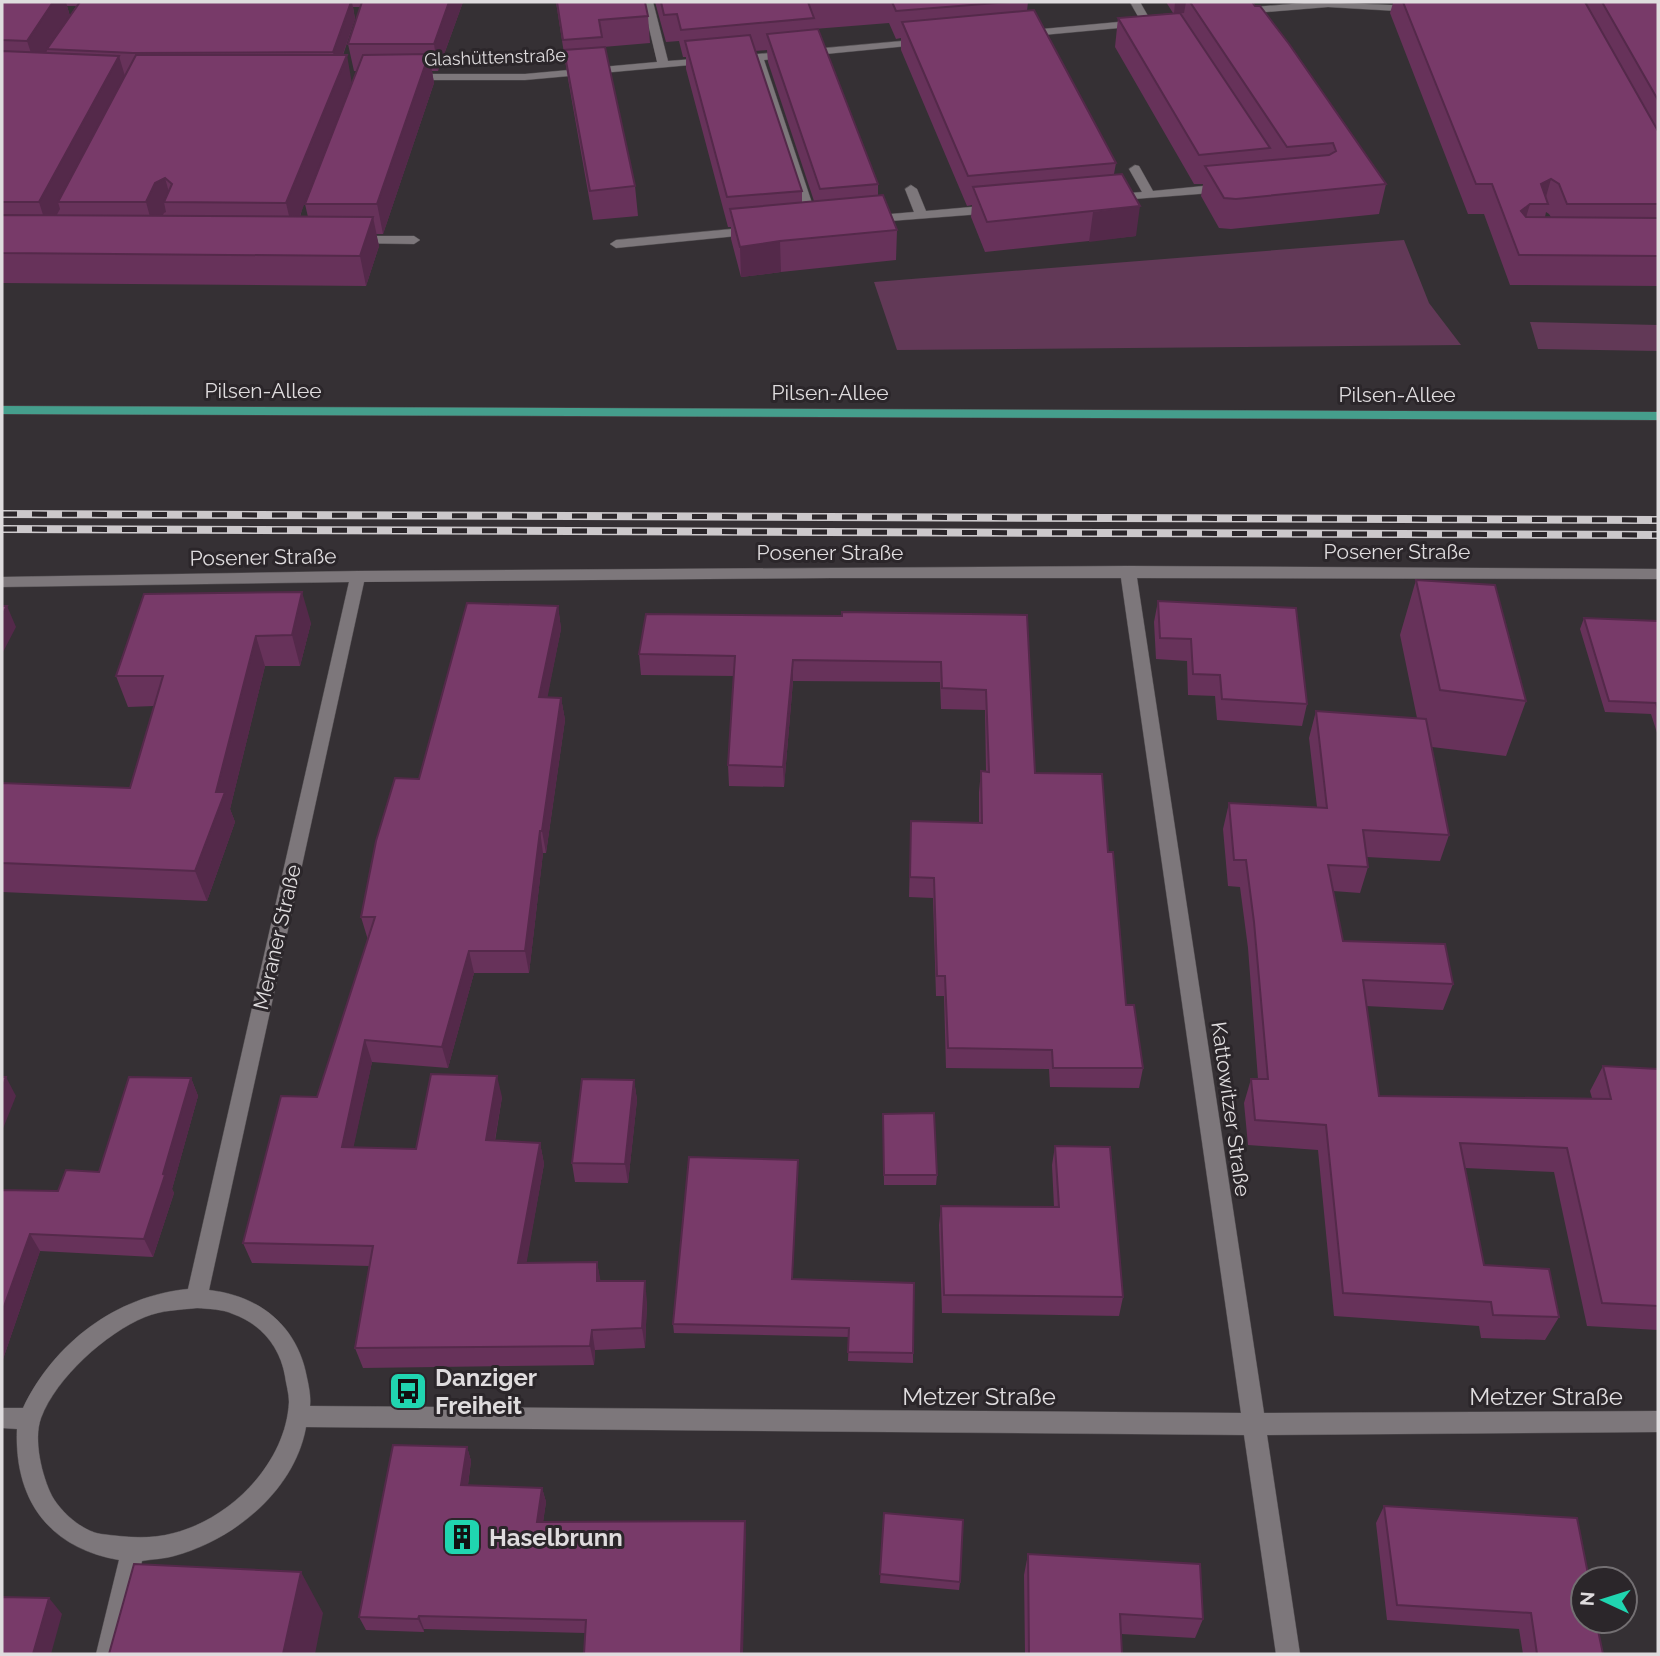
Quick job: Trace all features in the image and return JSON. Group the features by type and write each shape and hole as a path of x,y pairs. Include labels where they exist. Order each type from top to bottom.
{"main road":[{"name":"Pilsen-Allee","path":"2,410 1658,416"}],"street":[{"path":"648,2 663,65"},
{"path":"1008,35 1153,22 1135,2"},
{"path":"1231,12 1328,4 1433,10"},
{"name":"Glashüttenstraße","path":"403,77 525,77 938,41"},
{"path":"757,57 813,224"},
{"path":"1135,169 1149,194"},
{"path":"1095,199 1238,186"},
{"path":"911,189 920,215"},
{"path":"854,221 1001,208"},
{"path":"616,244 760,230"},
{"path":"337,240 414,240"},
{"name":"Posener Straße","path":"2,582 358,576 1128,571 1658,574"},
{"name":"Kattowitzer Straße","path":"1128,571 1288,1654"},
{"name":"Meraner Straße","path":"197,1298 358,576"},
{"path":"197,1298 234,1304 265,1320 288,1345 300,1378 300,1416 286,1457 260,1494 223,1524 178,1544 133,1550 93,1544 60,1524 38,1494 29,1457 29,1419 52,1379 80,1346 117,1319 157,1303 197,1298"},
{"name":"Metzer Straße","path":"300,1416 1254,1424 1658,1422"},
{"path":"2,1418 29,1419"},
{"path":"107,1654 133,1550"}],"shaded area":[{"path":"1404,240 1429,303 1461,345 897,350 874,282"},
{"path":"1530,322 1658,325 1658,351 1538,349"}],"building":[{"path":"2,2 53,2 27,41 2,40"},
{"path":"80,2 351,2 333,52 133,53 47,49"},
{"path":"362,2 449,2 434,44 348,44"},
{"path":"557,2 645,2 648,16 599,20 602,37 563,40"},
{"path":"661,2 808,2 814,18 681,30 677,14 664,15"},
{"path":"892,2 1009,2 896,11"},
{"path":"1190,2 1252,2 1255,6 1260,6 1386,184 1224,198 1205,166 1329,155 1336,151 1333,143 1287,147"},
{"path":"1403,2 1585,2 1658,131 1658,204 1567,204 1559,184 1551,179 1541,184 1548,204 1530,204 1521,211 1526,217 1658,218 1658,256 1519,255 1492,184 1476,184"},
{"path":"1602,2 1658,2 1658,100"},
{"path":"1034,10 1116,163 968,176 902,22"},
{"path":"1180,13 1270,148 1199,155 1118,18"},
{"path":"818,29 878,184 820,189 767,34"},
{"path":"750,35 802,191 727,197 685,41"},
{"path":"605,47 635,186 590,191 564,50"},
{"path":"2,51 119,56 39,202 2,202"},
{"path":"429,54 377,204 305,204 363,55"},
{"path":"136,55 347,55 286,203 164,202 172,184 165,178 155,183 146,202 58,202"},
{"path":"1122,174 1140,206 987,222 973,187"},
{"path":"883,195 897,230 740,247 730,209"},
{"path":"2,215 373,217 360,256 2,253"},
{"path":"1416,580 1495,585 1526,701 1440,690"},
{"path":"302,592 292,635 256,636 216,792 225,792 195,871 2,863 2,783 130,788 163,676 116,676 144,594"},
{"path":"1158,601 1296,608 1307,704 1222,699 1220,675 1193,674 1191,639 1160,638"},
{"path":"467,603 558,606 539,697 561,698 525,951 469,951 442,1047 365,1040 342,1147 416,1149 431,1074 497,1076 486,1140 540,1143 518,1263 597,1262 597,1281 645,1281 642,1328 592,1330 590,1346 355,1348 373,1246 243,1243 281,1096 317,1097 375,917 361,917 376,841 395,778 419,779"},
{"path":"842,612 1027,615 1035,773 1102,774 1108,852 1113,852 1126,1005 1134,1005 1143,1068 1053,1068 1052,1050 948,1048 945,976 937,976 934,878 910,877 911,821 982,823 981,771 989,772 986,690 942,688 941,662 793,660 783,767 728,765 735,656 639,654 646,614 842,616"},
{"path":"1584,618 1658,621 1658,710 1656,703 1609,701"},
{"path":"1316,711 1426,719 1449,835 1363,830 1368,867 1328,865 1343,941 1445,944 1453,984 1363,980 1379,1096 1611,1099 1603,1066 1658,1069 1658,1306 1602,1303 1567,1148 1460,1143 1484,1265 1549,1269 1559,1317 1493,1315 1491,1302 1343,1293 1326,1125 1255,1120 1251,1079 1268,1079 1246,860 1234,860 1229,803 1327,808"},
{"path":"129,1077 191,1078 163,1174 165,1175 144,1239 30,1234 2,1312 2,1190 58,1191 66,1170 99,1172"},
{"path":"582,1079 634,1080 625,1164 572,1163"},
{"path":"934,1113 937,1175 884,1175 883,1114"},
{"path":"1055,1146 1110,1147 1123,1297 944,1295 941,1206 1059,1207"},
{"path":"689,1157 798,1160 792,1279 914,1283 913,1353 848,1352 849,1328 673,1324"},
{"path":"393,1445 467,1447 461,1485 542,1488 537,1522 745,1521 741,1654 584,1654 586,1620 359,1617"},
{"path":"1384,1506 1577,1518 1586,1565 1569,1565 1569,1635 1599,1635 1603,1654 1537,1654 1531,1613 1397,1605"},
{"path":"884,1513 963,1520 960,1582 880,1574"},
{"path":"1028,1554 1200,1564 1203,1619 1120,1614 1122,1654 1029,1654"},
{"path":"134,1564 301,1572 283,1654 109,1654"},
{"path":"2,1597 49,1598 33,1654 2,1654"}],"railway":[{"path":"2,514 1658,520"},
{"path":"2,529 1658,535"}],"place":[{"name":"Danziger Freiheit","path":"408,1391"},
{"name":"Haselbrunn","path":"462,1537"}]}
